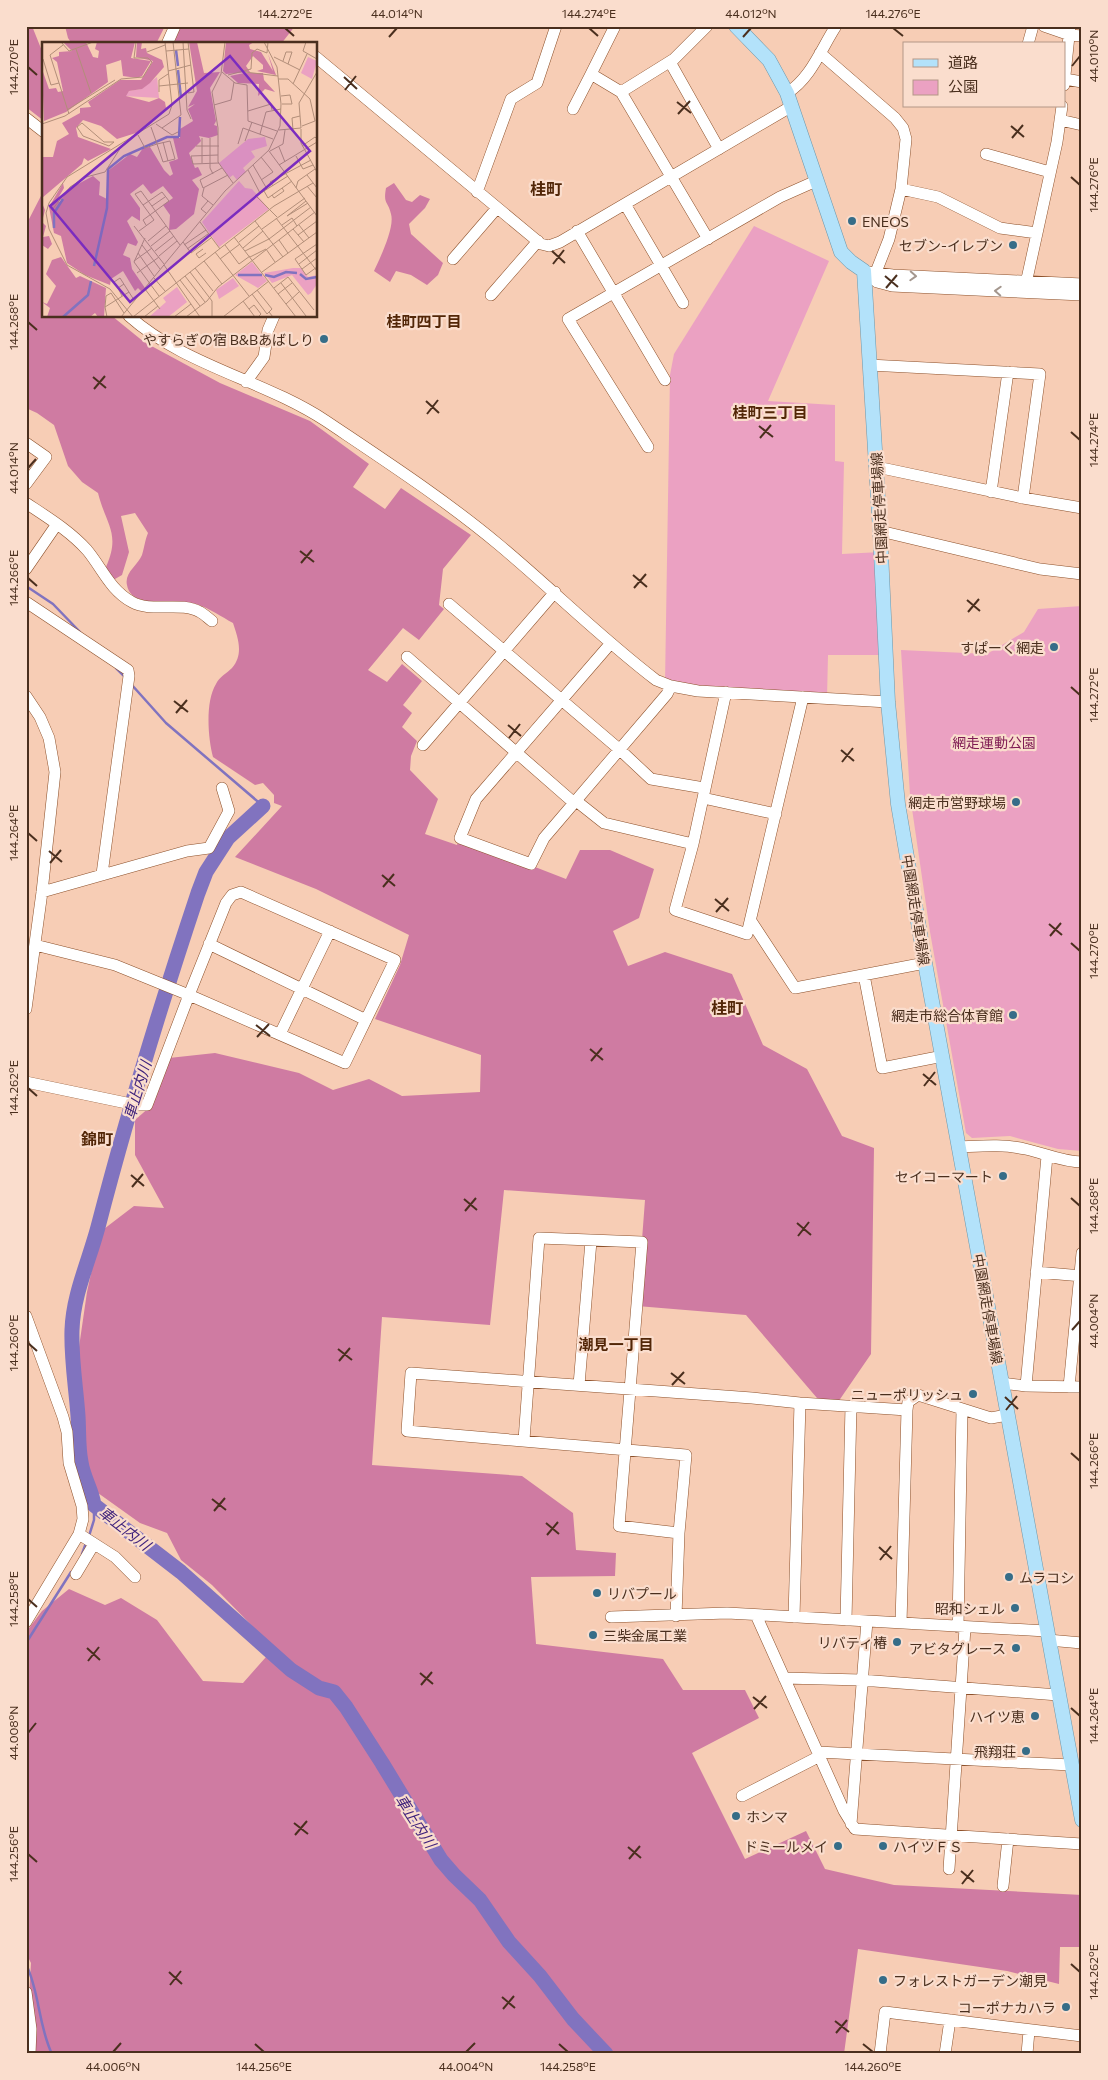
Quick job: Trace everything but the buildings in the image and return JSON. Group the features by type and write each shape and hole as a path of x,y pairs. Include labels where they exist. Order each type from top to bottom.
{"main road":[{"path":"736,26 769,60 787,93 841,252 851,262 870,272"},
{"name":"中園網走停車場線","path":"870,272 869,365 877,467 888,702 898,804 924,963 960,1147 1058,1695 1076,1773 1082,1820"}],"street":[{"path":"168,42 175,26"},
{"path":"477,192 511,99 537,82 556,26"},
{"path":"573,109 615,26"},
{"path":"621,92 670,62 707,26"},
{"path":"787,93 804,77 836,26"},
{"path":"1029,42 1033,26"},
{"path":"1044,26 1070,31 1082,36"},
{"path":"1066,69 1070,31"},
{"path":"820,52 895,118 903,128 906,138 901,189 889,239 870,272 877,282 892,286 1025,287 1082,284"},
{"path":"318,59 477,192 538,241 549,246 560,242 792,106"},
{"path":"670,62 719,149"},
{"path":"591,74 621,92 708,239"},
{"path":"1066,79 1082,82"},
{"path":"1025,287 1061,112 1082,125"},
{"path":"26,118 42,130"},
{"path":"986,154 1050,172"},
{"path":"648,447 568,319 780,197 816,181"},
{"path":"901,189 938,197 1000,228 1036,233"},
{"path":"625,204 683,304"},
{"path":"453,259 497,208"},
{"path":"577,231 665,380"},
{"path":"490,296 538,241"},
{"path":"1025,287 1082,295"},
{"path":"131,318 142,328 194,357 307,410 387,462 463,516 555,592 611,643 656,680 671,686 698,691 888,702"},
{"path":"246,382 264,356 268,330 273,318"},
{"path":"869,365 1040,374 1023,498"},
{"path":"991,492 1008,372"},
{"path":"26,442 46,457 26,484"},
{"path":"877,467 991,492 1082,508"},
{"path":"26,503 57,524 86,549 109,583 133,602 144,606 199,611 212,621"},
{"path":"26,569 57,524"},
{"path":"880,531 1040,568 1082,574"},
{"path":"423,745 555,592"},
{"path":"26,602 128,670 129,676 102,874"},
{"path":"449,604 619,749 651,779 776,814"},
{"path":"611,643 476,798 460,838 531,864 544,838 667,694 671,686"},
{"path":"407,657 515,752 574,801 604,823 693,844"},
{"path":"726,692 693,844 675,910 747,934 803,696"},
{"path":"26,696 40,717 49,738 56,772 36,945 26,1010"},
{"path":"42,892 187,851 209,848 229,811 222,788"},
{"path":"26,1082 132,1104 148,1105 189,995 229,898 236,893 241,892 395,960 345,1063 189,995 115,965 36,945"},
{"path":"751,921 795,988 924,963"},
{"path":"280,1034 330,931"},
{"path":"210,944 366,1020"},
{"path":"864,975 882,1068 943,1056"},
{"path":"960,1147 1004,1145 1027,1149 1047,1156 1082,1162"},
{"path":"1026,1386 1047,1156"},
{"path":"524,1440 539,1238 642,1242 619,1526 679,1534"},
{"path":"579,1385 591,1241"},
{"path":"1069,1387 1082,1253"},
{"path":"1036,1272 1081,1276"},
{"path":"26,1316 67,1432 69,1463 82,1506 87,1540 76,1574"},
{"path":"676,1616 679,1534 686,1455 407,1431 411,1373 752,1398 800,1404 906,1410"},
{"path":"1001,1383 1082,1388"},
{"path":"901,1623 906,1410 908,1402 918,1396 991,1418 1007,1415"},
{"path":"794,1617 800,1404"},
{"path":"846,1620 851,1406"},
{"path":"949,1869 961,1686 962,1410"},
{"path":"87,1540 115,1557 135,1577"},
{"path":"26,1622 87,1540"},
{"path":"610,1617 727,1613 962,1628 1047,1636 1082,1643"},
{"path":"756,1615 851,1824 855,1829 1082,1844"},
{"path":"851,1824 858,1753 866,1622"},
{"path":"784,1678 961,1686 1058,1695"},
{"path":"742,1796 819,1754 858,1753 957,1760 1076,1773"},
{"path":"1003,1886 1008,1839"},
{"path":"26,1992 31,2029 30,2054"},
{"path":"880,2054 885,2012 1082,2036"},
{"path":"945,2054 950,2020"},
{"path":"1027,2054 1029,2031"}],"green space":[{"path":"754,226 829,261 768,401 835,405 835,461 844,462 842,554 881,552 886,655 828,655 827,698 665,684 670,375 674,354"},
{"name":"網走運動公園","path":"1082,606 1082,1151 1058,1149 1010,1136 972,1138 966,1133 930,932 910,795 901,650 987,654 1024,632 1038,609"}],"shaded area":[{"path":"26,26 32,26 42,51 42,119 26,107"},
{"path":"65,26 165,26 157,42 71,42"},
{"path":"181,26 295,26 283,42 174,42"},
{"path":"394,183 406,200 412,202 420,195 430,199 425,208 409,224 411,234 443,263 438,275 427,285 411,275 396,271 390,282 374,271 391,227 391,214 385,197 386,188"},
{"path":"42,194 42,318 114,318 144,342 220,383 310,421 369,464 353,487 385,509 401,488 471,535 443,569 439,605 444,609 419,640 403,628 368,670 387,682 402,664 422,681 403,705 412,713 402,727 417,741 411,756 410,770 438,799 425,834 457,845 460,838 566,879 580,850 610,850 654,869 639,918 613,931 628,966 665,952 732,974 763,1045 807,1069 842,1136 874,1148 871,1354 836,1405 823,1405 746,1315 637,1306 645,1200 504,1190 490,1325 382,1317 372,1465 522,1476 573,1513 576,1550 616,1553 615,1576 531,1577 536,1644 663,1659 683,1690 745,1690 759,1718 692,1753 745,1859 806,1831 825,1869 894,1885 1082,1895 1082,1947 1060,1947 1059,1984 1007,1971 858,1949 844,2054 26,2054 31,1963 26,1953 26,1632 42,1611 69,1589 105,1605 121,1598 157,1620 203,1681 243,1683 274,1648 212,1585 181,1560 167,1533 140,1523 98,1493 87,1472 83,1452 83,1414 78,1354 87,1292 100,1232 134,1206 164,1208 135,1155 135,1120 151,1106 169,1058 215,1053 299,1073 333,1090 369,1079 402,1096 480,1092 481,1055 375,1019 400,965 409,935 316,889 235,857 282,806 274,803 274,795 263,783 255,785 213,757 208,720 210,700 217,682 236,663 239,652 237,634 233,623 211,610 196,604 146,601 130,593 127,585 129,573 142,555 148,533 135,513 121,516 129,552 122,575 115,579 109,576 106,567 112,546 111,529 98,493 82,482 68,466 54,425 26,408 26,225"}],"waterway":[{"path":"26,586 53,604 80,632"},
{"path":"116,668 126,678"},
{"path":"131,684 166,723 263,806"},
{"name":"車止内川","path":"263,806 228,838 206,872 145,1060 78,1291 73,1317 72,1341 79,1451 82,1468 94,1505 181,1572 291,1670 319,1688 334,1692 346,1707 382,1763 441,1860 480,1900 509,1942 540,1976 573,2019 606,2054"},
{"path":"89,1536 94,1520 94,1505"},
{"path":"82,1554 86,1543"},
{"path":"26,1643 71,1572"},
{"path":"26,1964 31,1975 44,2032 52,2054"}],"place":[{"name":"ENEOS","path":"852,221"},
{"name":"セブン-イレブン","path":"1013,245"},
{"name":"やすらぎの宿 B&Bあばしり","path":"324,339"},
{"name":"すぱーく網走","path":"1054,647"},
{"name":"網走市営野球場","path":"1016,802"},
{"name":"網走市総合体育館","path":"1013,1015"},
{"name":"セイコーマート","path":"1003,1176"},
{"name":"ニューポリッシュ","path":"973,1394"},
{"name":"ムラコシ","path":"1009,1577"},
{"name":"リバプール","path":"597,1593"},
{"name":"昭和シェル","path":"1015,1608"},
{"name":"三柴金属工業","path":"593,1635"},
{"name":"リバティ椿","path":"897,1642"},
{"name":"アビタグレース","path":"1016,1648"},
{"name":"ハイツ恵","path":"1035,1716"},
{"name":"飛翔荘","path":"1026,1751"},
{"name":"ホンマ","path":"736,1816"},
{"name":"ドミールメイ","path":"838,1846"},
{"name":"ハイツＦＳ","path":"883,1846"},
{"name":"フォレストガーデン潮見","path":"883,1980"},
{"name":"コーポナカハラ","path":"1066,2007"}],"district":[{"name":"桂町","path":"546,188"},
{"name":"桂町四丁目","path":"424,321"},
{"name":"桂町三丁目","path":"770,412"},
{"name":"桂町","path":"727,1007"},
{"name":"錦町","path":"97,1138"},
{"name":"潮見一丁目","path":"616,1344"}]}
